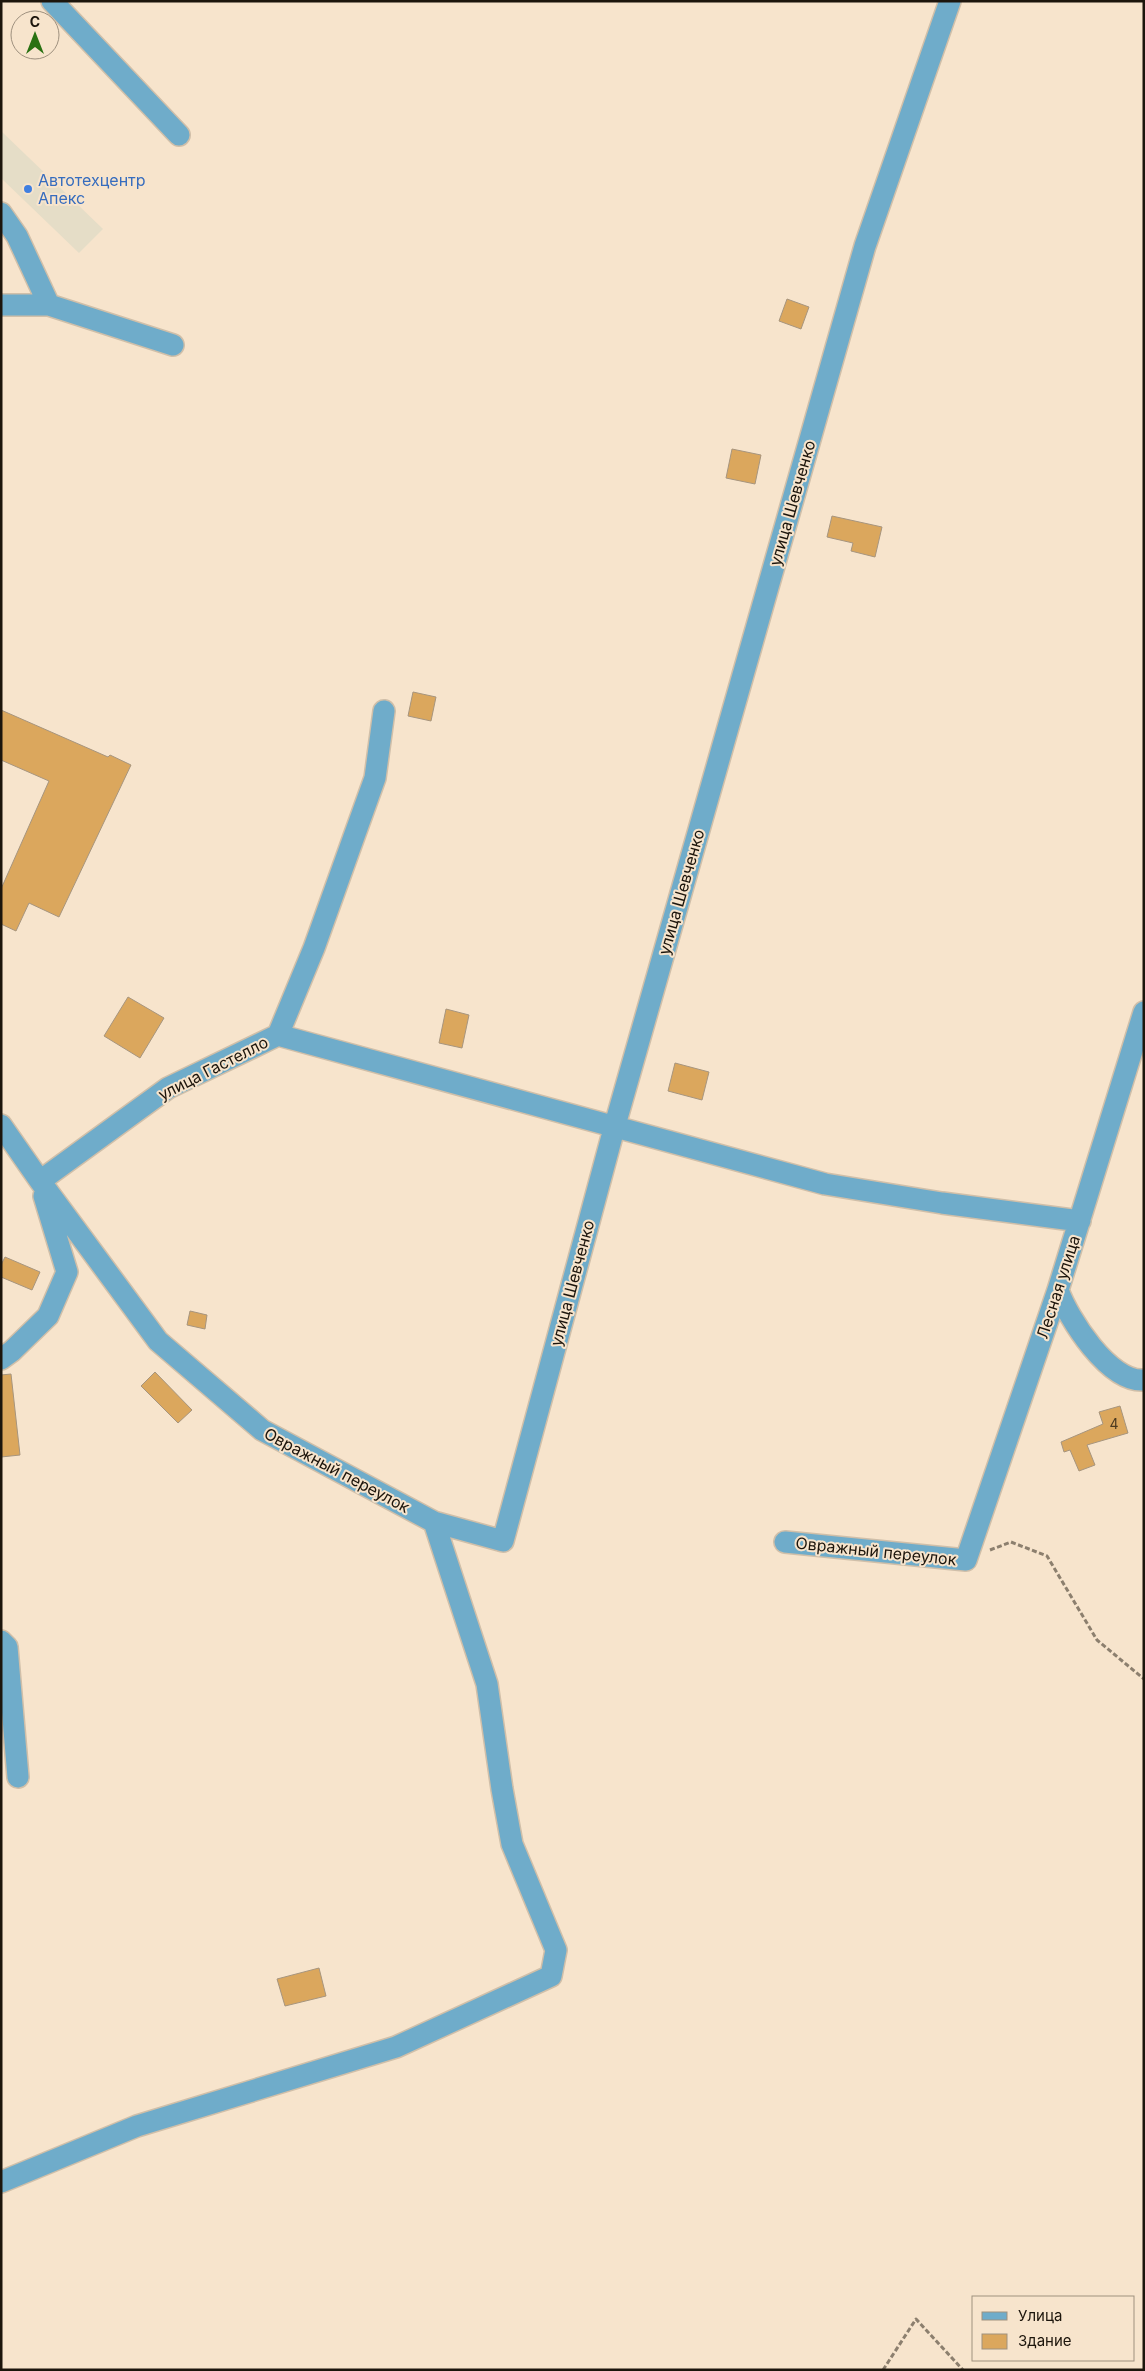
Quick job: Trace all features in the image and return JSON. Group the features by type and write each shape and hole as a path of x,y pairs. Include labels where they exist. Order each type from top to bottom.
{"street":[{"path":"52,1 179,135"},
{"name":"улица Шевченко","path":"502,1541 615,1125 866,246 950,1"},
{"path":"1,213 17,236 49,305"},
{"path":"1,306 49,305 173,345"},
{"name":"улица Гастелло","path":"40,1181 168,1088 278,1035 314,948 375,778 384,712"},
{"name":"Лесная улица","path":"966,1560 1058,1290 1144,1012"},
{"path":"278,1035 615,1125 825,1184 942,1203 1080,1221"},
{"name":"Овражный переулок","path":"1,1125 158,1341 262,1430 434,1522 502,1541"},
{"path":"1,1359 12,1351 48,1316 67,1272 40,1181"},
{"path":"1058,1290 1064,1306 1077,1328 1096,1352 1123,1375 1144,1380"},
{"path":"1,2182 137,2126 396,2047 551,1976 556,1950 512,1844 502,1789 488,1684 434,1522"},
{"name":"Овражный переулок","path":"785,1542 966,1560"},
{"path":"1,1640 7,1647 18,1778"}],"path":[{"path":"966,1560 1011,1542 1047,1556 1097,1640 1144,1679"},
{"path":"883,2370 916,2319 963,2370"}],"shaded area":[{"path":"1,131 103,229 79,253 1,178"}],"building":[{"path":"787,299 809,307 801,329 779,321"},
{"path":"732,449 761,455 755,484 726,478"},
{"path":"832,516 882,527 875,557 851,551 853,543 827,537"},
{"path":"413,692 436,697 431,721 408,716"},
{"path":"1,710 108,757 110,755 131,765 59,917 29,903 16,931 1,924 1,889 49,781 1,760"},
{"path":"128,997 164,1018 140,1058 104,1036"},
{"path":"446,1009 469,1015 462,1048 439,1043"},
{"path":"675,1063 709,1072 702,1100 668,1091"},
{"path":"5,1257 40,1272 32,1290 1,1277 1,1265"},
{"path":"190,1311 207,1315 205,1329 187,1325"},
{"path":"155,1372 192,1410 178,1423 141,1386"},
{"path":"11,1374 20,1455 1,1457 1,1375"},
{"path":"1120,1406 1128,1433 1087,1445 1095,1465 1079,1471 1070,1450 1064,1452 1061,1442 1103,1424 1099,1412"},
{"path":"319,1968 326,1996 285,2006 277,1979"}],"place":[{"name":"Автотехцентр Апекс","path":"28,189"}]}
